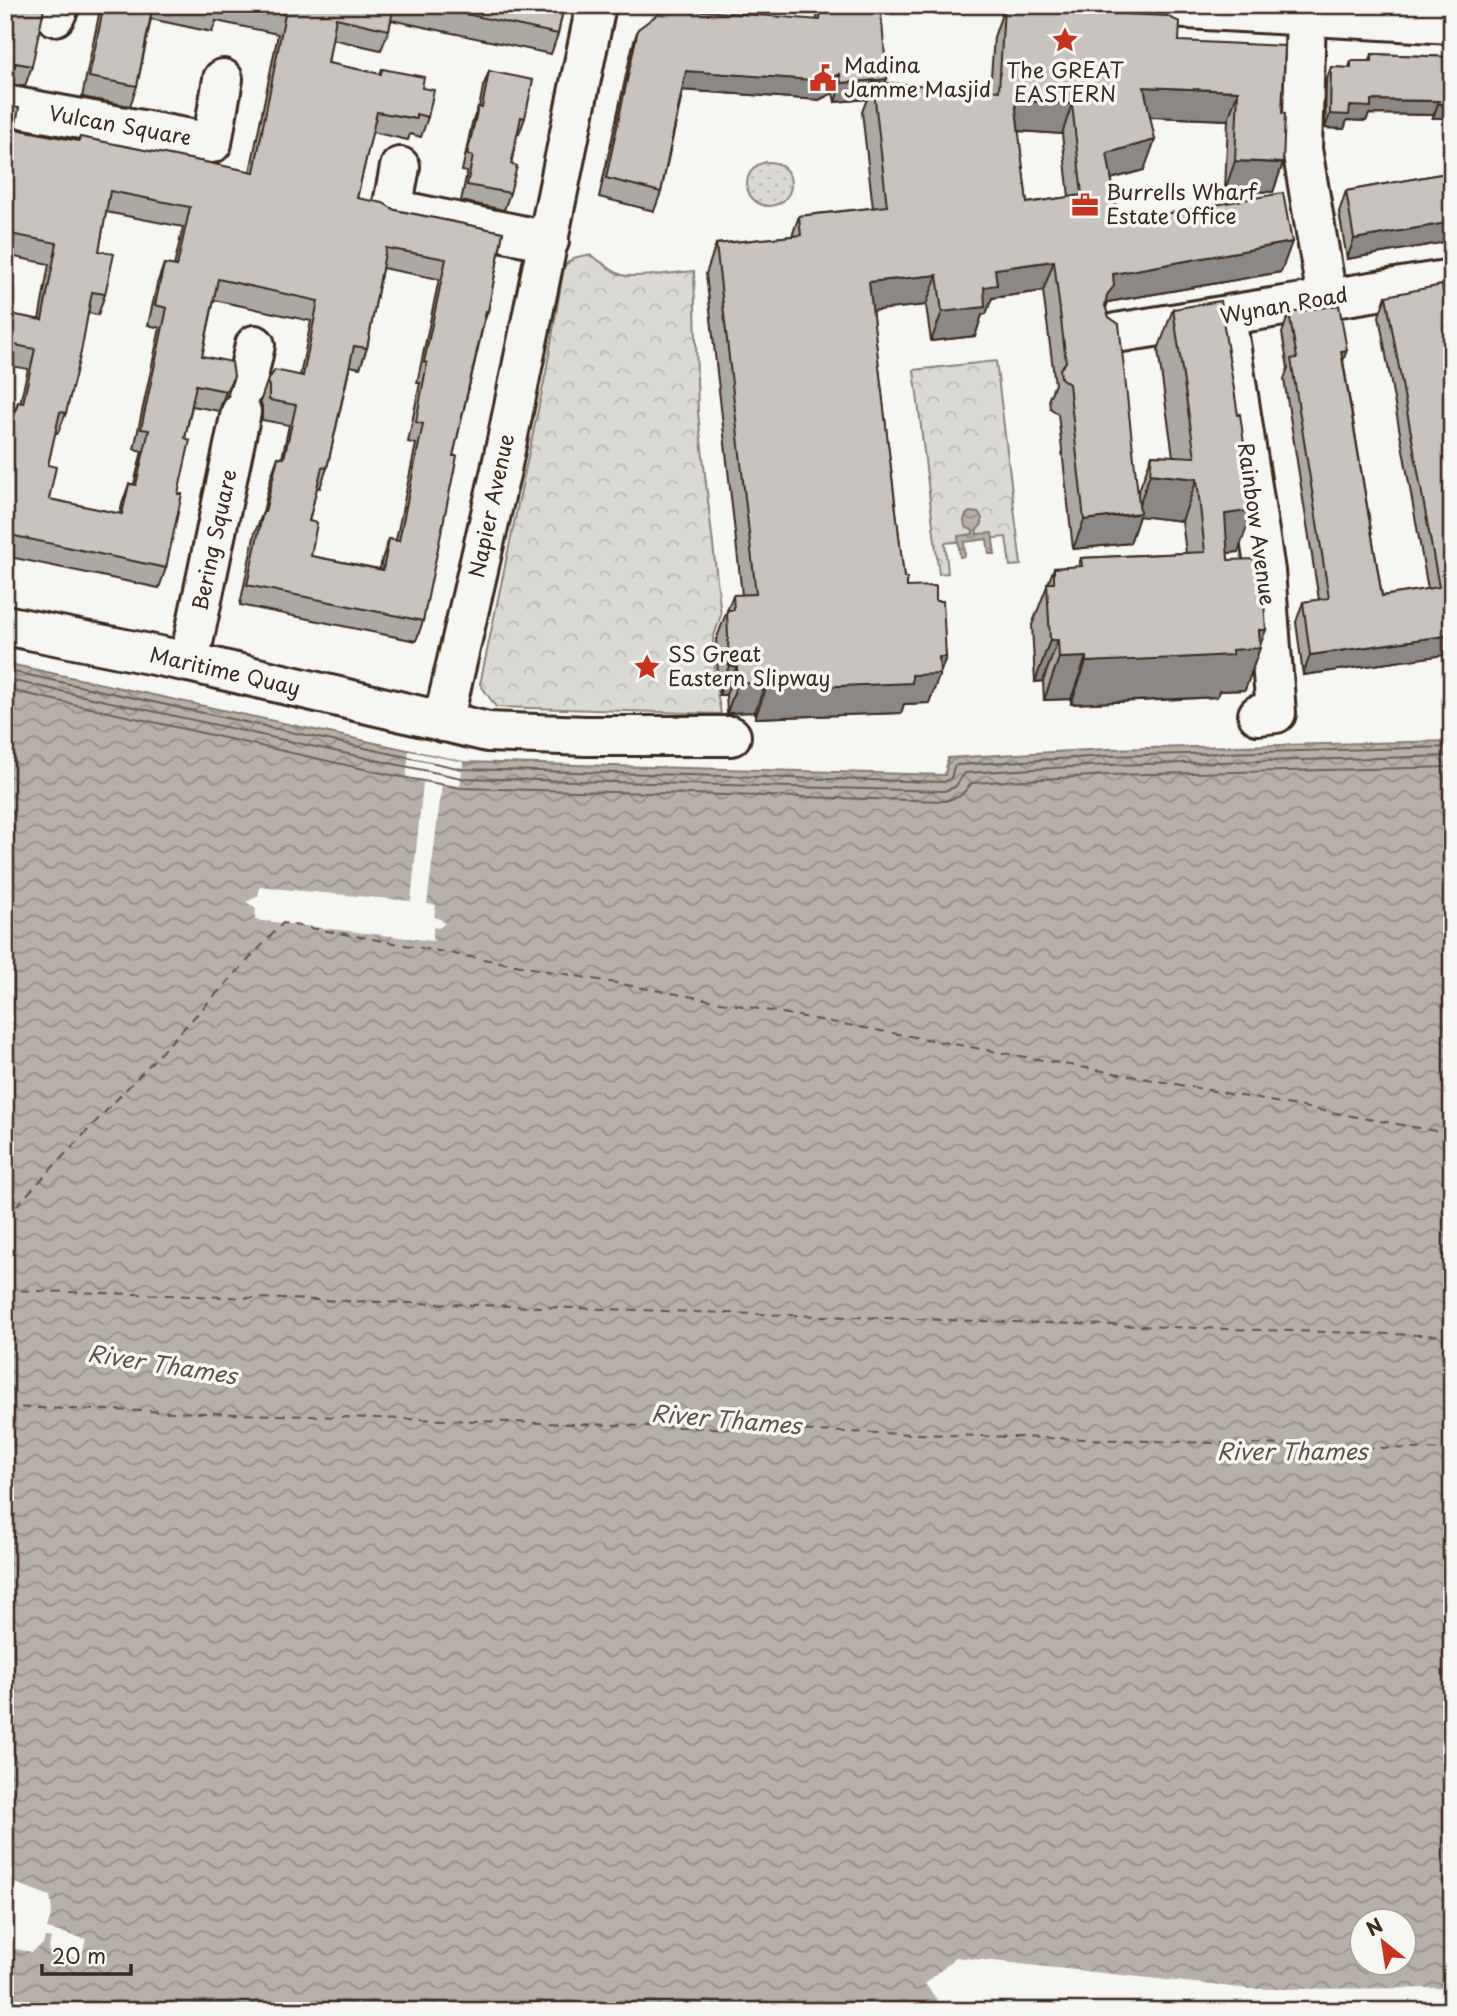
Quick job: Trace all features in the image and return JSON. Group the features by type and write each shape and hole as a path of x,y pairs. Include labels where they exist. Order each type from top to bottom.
{"street":[{"name":"Napier Avenue","path":"443,722 549,241 596,5"},
{"path":"1116,5 1452,24"},
{"path":"1306,17 1301,149 1327,298"},
{"name":"Vulcan Square","path":"5,105 212,143 223,79"},
{"path":"400,167 392,209 549,241"},
{"name":"Wynan Road","path":"1116,333 1452,279"},
{"name":"Rainbow Avenue","path":"1226,317 1265,571 1276,713 1258,715"},
{"name":"Bering Square","path":"189,662 255,345"},
{"name":"Maritime Quay","path":"5,625 189,662 443,722"},
{"path":"443,722 488,733 731,736"}],"green space":[{"path":"769,162 784,169 791,184 784,199 769,206 754,199 747,184 754,169"},
{"path":"589,255 622,275 647,276 694,271 698,413 721,615 713,639 721,714 496,707 480,684 546,372 564,267 575,258"},
{"path":"996,361 1021,565 1010,566 1006,537 945,543 948,573 939,574 914,370"}],"water":[{"path":"970,512 979,513 982,518 977,534 992,533 995,554 989,554 987,539 964,542 965,556 960,557 958,536 973,534 964,522 965,516"},
{"name":"River Thames","path":"5,663 463,762 945,775 948,758 1107,749 1452,741 1452,2011 5,2011"}],"pier":[{"path":"409,751 463,762 460,786 442,784 427,904 436,905 434,917 445,923 439,928 433,927 433,941 255,920 256,908 246,902 258,896 260,887 411,901 423,782 406,779"},
{"path":"5,1879 50,1896 52,1911 47,1929 86,1939 81,1959 48,1951 51,1938 45,1937 43,1944 32,1952 5,1947"},
{"path":"956,1957 1250,1989 1452,1988 1452,2011 946,2011 925,1984"}],"building":[{"path":"5,5 43,5 32,66 5,64"},
{"path":"104,5 153,5 137,86 89,77"},
{"path":"191,5 221,5 220,11"},
{"path":"246,5 394,5 389,30 336,18 328,63 381,74 382,69 424,77 422,88 434,90 428,117 416,114 416,119 377,112 357,198 383,203 395,210 503,232 488,311 453,456 457,456 423,621 247,585 263,512 278,457 284,458 296,405 269,400 267,382 275,370 303,376 318,301 218,279 202,356 232,362 234,376 226,391 196,385 185,438 190,440 178,494 182,494 166,568 5,534 5,449 18,402 23,403 35,349 5,343 5,313 42,320 57,243 5,233 5,105 19,108 15,129 79,141 80,137 254,172 285,14","holes":["110,191 190,207 177,266 164,264 155,305 167,308 141,429 149,430 136,485 129,484 122,514 49,499 56,467 48,465 60,412 66,413 92,292 105,294 114,254 99,251","386,248 446,259 424,362 427,363 416,422 423,424 399,541 389,539 383,570 311,556 317,523 309,521 322,467 327,468 354,346 367,348"]},
{"path":"424,5 564,5 558,34"},
{"path":"821,6 881,12 887,79 841,83 840,74 826,81 686,71 661,192 606,178 638,29 666,8 820,20"},
{"path":"1004,8 1167,16 1180,22 1179,41 1285,46 1283,163 1235,161 1238,91 1144,87 1155,140 1107,153 1119,222 1283,193 1292,242 1113,274 1114,286 1107,295 1105,306 1109,317 1119,324 1140,513 1084,520 1069,384 1061,378 1060,369 1066,362 1054,261 995,269 997,285 984,287 985,307 942,312 937,275 869,282 904,578 907,578 907,587 936,586 936,601 943,601 946,657 939,657 940,674 912,675 912,683 766,689 766,682 737,684 737,666 729,666 727,610 734,610 733,595 756,594 716,244 801,235 799,216 887,206 873,82 999,91","holes":["1015,100 1072,104 1082,195 1027,203"]},
{"path":"1372,54 1452,57 1452,104 1438,104 1439,101 1371,100 1371,107 1350,106 1349,115 1330,114 1331,67 1351,68 1351,61 1372,61"},
{"path":"489,71 533,80 525,118 521,117 511,164 517,166 510,193 467,185 473,156 467,155 478,107 482,108"},
{"path":"1452,172 1452,222 1354,239 1346,191"},
{"path":"1442,285 1452,338 1452,635 1310,655 1303,602 1329,598 1291,359 1297,358 1289,313 1339,305 1347,350 1341,351 1382,596 1439,587 1386,296"},
{"path":"1220,301 1238,415 1240,414 1253,510 1225,514 1228,560 1256,559 1257,574 1262,574 1266,630 1259,630 1260,648 1232,650 1232,655 1177,658 1086,662 1086,657 1059,658 1058,640 1050,640 1047,583 1054,583 1054,568 1082,566 1081,558 1205,552 1197,479 1150,474 1152,455 1195,457 1173,309"}],"ferry route":[{"path":"5,1218 283,923 1452,1134"},
{"path":"5,1290 1452,1336"},
{"path":"5,1407 1452,1450"}],"place":[{"name":"The GREAT EASTERN","path":"1065,40"},
{"name":"Madina Jamme Masjid","path":"823,78"},
{"name":"Burrells Wharf Estate Office","path":"1085,205"},
{"name":"SS Great Eastern Slipway","path":"647,667"}]}
